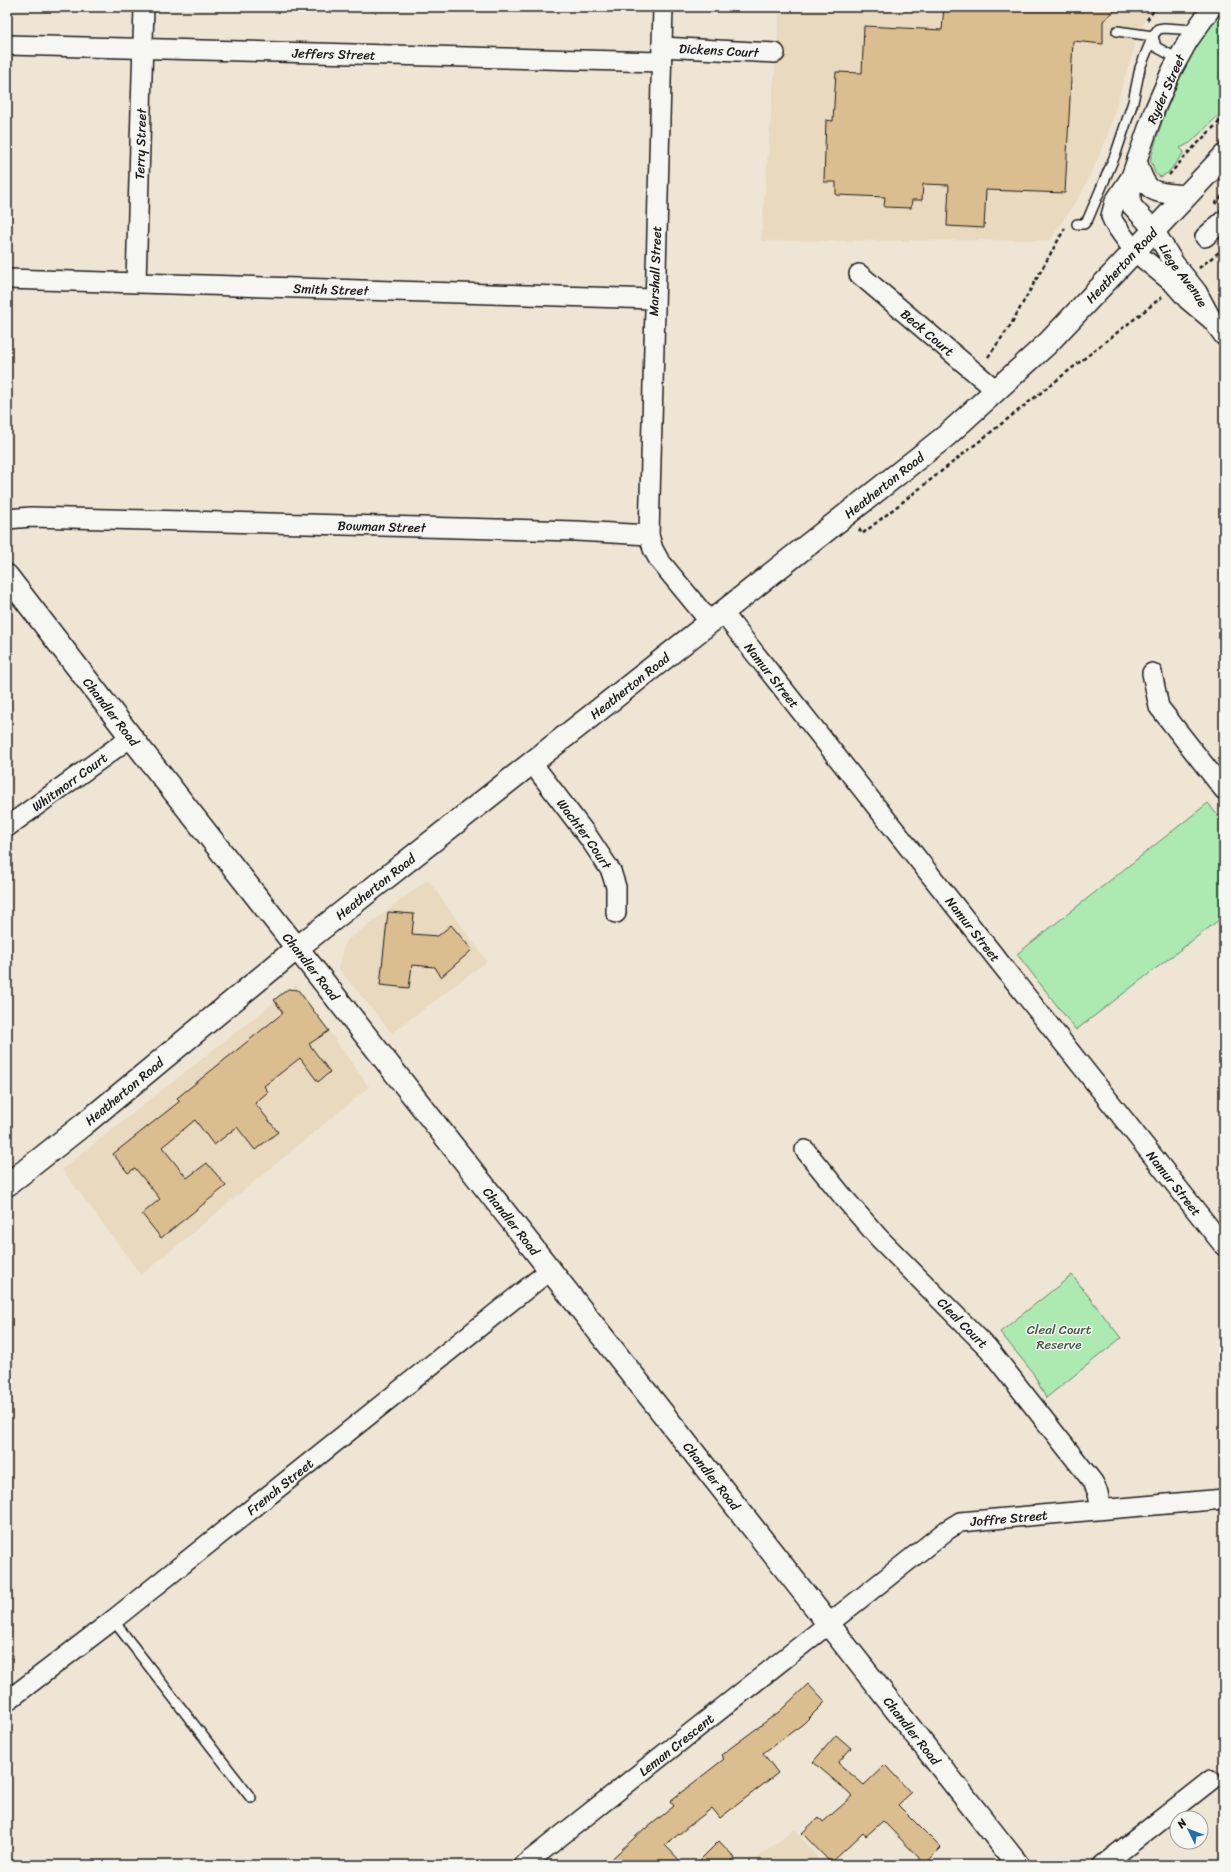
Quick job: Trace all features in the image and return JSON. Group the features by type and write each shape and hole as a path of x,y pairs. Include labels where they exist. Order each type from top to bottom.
{"main road":[{"name":"Heatherton Road","path":"7,1185 297,948 934,446 997,391 1048,343 1224,156"},
{"name":"Chandler Road","path":"7,576 131,737 1018,1865"}],"street":[{"name":"Terry Street","path":"136,282 144,7"},
{"name":"Marshall Street","path":"649,535 654,299 663,7"},
{"name":"Ryder Street","path":"1134,251 1114,223 1111,216 1115,202 1134,168 1160,98 1178,59 1195,30 1212,7"},
{"name":"Jeffers Street","path":"7,45 662,54"},
{"name":"Dickens Court","path":"662,54 775,54"},
{"name":"Ryder Street","path":"1134,168 1131,205 1154,230"},
{"path":"1134,168 1148,188 1187,195"},
{"path":"1205,237 1224,220"},
{"name":"Liege Avenue","path":"1154,230 1168,253 1197,292 1212,320 1224,336"},
{"name":"Liege Avenue","path":"1134,251 1176,286 1188,300 1212,320"},
{"name":"Beck Court","path":"859,274 997,391"},
{"name":"Smith Street","path":"7,279 654,299"},
{"name":"Bowman Street","path":"7,519 31,517 576,531 649,535"},
{"path":"649,535 653,549 659,560 717,617"},
{"name":"Namur Street","path":"717,617 1224,1246"},
{"path":"1152,672 1158,707 1224,790"},
{"name":"Whitmorr Court","path":"7,827 131,737"},
{"name":"Wachter Court","path":"532,762 589,838 611,871 616,887 616,914"},
{"name":"Cleal Court","path":"805,1150 844,1199 879,1238 988,1348 1093,1482 1098,1494 1101,1509"},
{"name":"French Street","path":"7,1701 112,1620 550,1270"},
{"name":"Joffre Street","path":"829,1624 946,1530 960,1522 1224,1499"},
{"name":"Leman Crescent","path":"524,1865 829,1624"},
{"path":"1103,1865 1211,1780"}],"lane":[{"path":"1072,225 1084,224 1088,219 1116,153 1135,95 1140,68 1153,36 1158,29 1164,28 1195,30"},
{"path":"1117,31 1153,36"},
{"path":"1153,36 1156,47 1178,59"},
{"path":"112,1620 251,1798"}],"path":[{"path":"1140,34 1156,7"},
{"path":"1164,179 1224,117"},
{"path":"988,357 1010,326 1072,225"},
{"path":"1205,264 1224,248"},
{"path":"858,529 862,534 1176,286"}],"shaded area":[{"path":"780,7 1154,7 1144,21 1136,42 1105,142 1082,192 1050,240 761,241"},
{"path":"428,880 487,961 392,1033 338,968 345,942"},
{"path":"296,985 369,1087 141,1275 62,1169"},
{"path":"795,1829 823,1865 748,1865"}],"green space":[{"path":"1223,7 1224,110 1190,143 1180,148 1184,152 1169,172 1161,177 1158,176 1150,161 1163,119 1188,62 1198,44"},
{"path":"1208,803 1224,824 1224,916 1076,1030 1017,954"},
{"name":"Cleal Court Reserve","path":"1072,1275 1121,1338 1046,1398 1033,1373 1000,1332"}],"building":[{"path":"944,7 1119,7 1103,21 1103,44 1073,41 1065,193 986,190 984,228 947,226 949,185 923,184 922,200 912,200 911,208 884,207 885,197 836,195 836,182 824,182 826,120 833,121 836,72 862,73 864,26 942,30"},
{"path":"388,912 414,914 412,934 438,936 451,925 472,950 441,977 435,967 412,965 409,988 380,985"},
{"path":"288,989 298,990 329,1031 309,1044 330,1072 318,1082 300,1058 264,1086 268,1092 255,1103 278,1132 255,1150 237,1127 214,1145 195,1120 162,1147 187,1178 207,1163 226,1186 161,1238 142,1214 160,1199 135,1168 128,1173 113,1154 180,1101 177,1098 283,1013 274,1000"},
{"path":"808,1684 825,1702 803,1724 763,1753 778,1773 720,1818 712,1808 665,1845 684,1865 605,1865 645,1828 646,1829 674,1806 670,1801 724,1759 721,1755 780,1711"},
{"path":"836,1735 851,1748 838,1763 864,1785 885,1765 911,1793 898,1805 941,1848 925,1864 883,1821 866,1836 863,1833 831,1863 802,1833 819,1817 823,1822 853,1796 813,1762"},
{"path":"719,1841 735,1858 727,1865 695,1865"}]}
